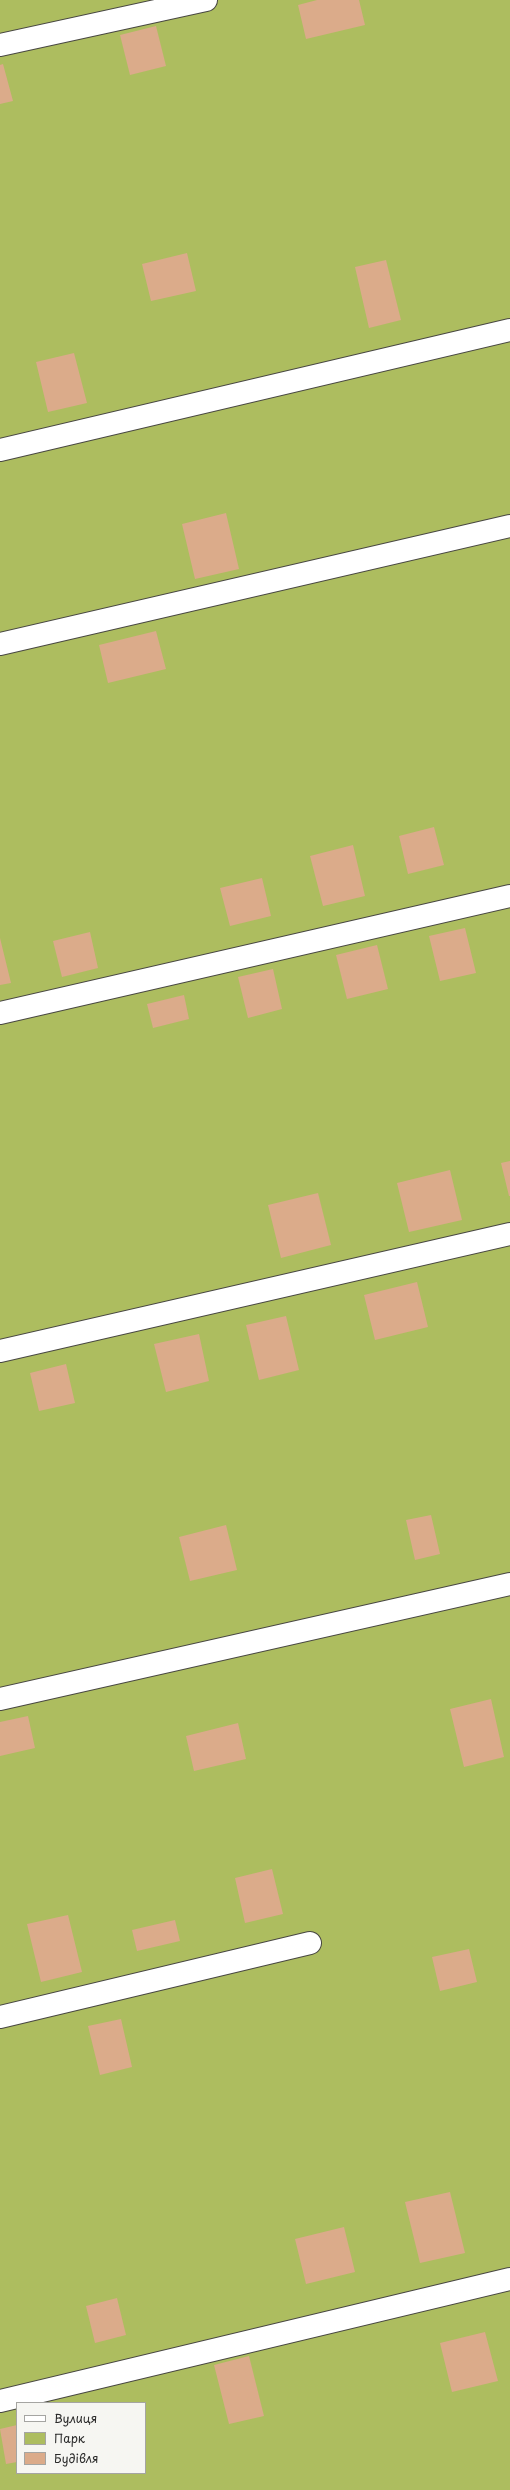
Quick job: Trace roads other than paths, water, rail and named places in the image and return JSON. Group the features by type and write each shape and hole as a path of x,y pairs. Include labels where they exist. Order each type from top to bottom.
{"street":[{"path":"0,46 206,0"},
{"path":"0,450 510,330"},
{"path":"0,644 510,526"},
{"path":"0,1012 510,896"},
{"path":"0,1351 510,1234"},
{"path":"0,1699 510,1584"},
{"path":"0,2017 310,1943"},
{"path":"0,2401 510,2279"}]}
